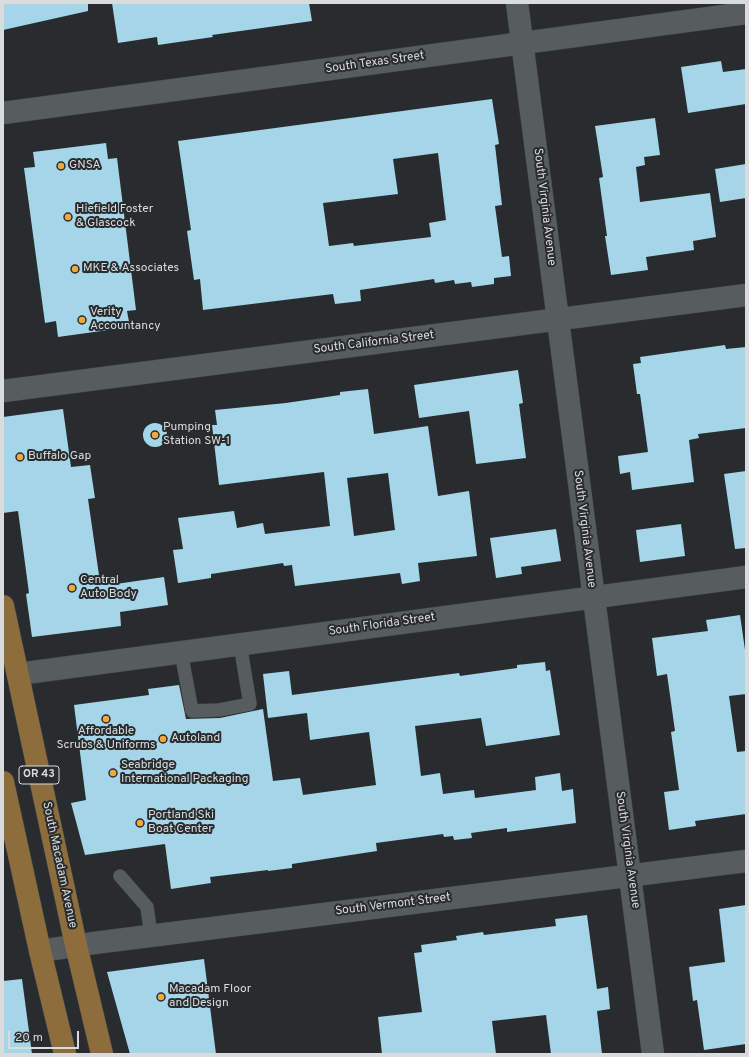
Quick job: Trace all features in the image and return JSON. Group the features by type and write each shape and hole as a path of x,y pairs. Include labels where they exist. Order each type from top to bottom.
{"main road":[{"name":"South Macadam Avenue","path":"3,606 76,945 102,1054"},
{"name":"OR 43","path":"3,782 40,951 65,1054"}],"street":[{"name":"South Virginia Avenue","path":"517,3 653,1054"},
{"name":"South Texas Street","path":"3,113 746,13"},
{"name":"South California Street","path":"3,391 746,295"},
{"name":"South Florida Street","path":"18,674 746,577"},
{"name":"South Vermont Street","path":"40,951 151,935 746,861"}],"lane":[{"path":"181,652 192,711 219,710 250,704 240,644"},
{"path":"120,876 147,907 151,935"}],"building":[{"path":"3,3 88,3 88,11 3,30"},
{"path":"112,3 309,3 312,21 212,35 213,37 158,45 157,37 118,43"},
{"path":"721,61 723,72 746,69 746,104 688,113 681,67"},
{"path":"492,99 499,144 495,145 502,205 495,206 502,257 509,256 511,276 494,278 494,284 472,287 471,282 455,284 454,280 435,283 434,279 360,290 361,301 335,304 333,294 203,310 200,279 194,280 187,231 191,230 178,141","holes":["438,153 446,220 429,223 431,237 354,246 353,243 329,246 323,203 398,194 393,159"]},
{"path":"655,118 660,155 644,157 645,165 636,167 640,202 710,193 716,237 693,241 694,250 646,257 648,270 611,275 599,178 603,177 595,126"},
{"path":"106,143 108,159 117,158 136,310 127,311 130,327 58,337 56,321 45,323 24,168 35,167 33,152"},
{"path":"746,164 746,198 720,202 715,169"},
{"path":"725,345 726,349 746,347 746,428 698,434 699,438 689,440 694,482 632,490 630,472 620,474 618,456 648,452 640,394 637,394 633,364 641,363 640,357"},
{"path":"518,370 523,403 519,404 526,458 476,464 469,411 419,418 414,385"},
{"path":"368,389 374,434 428,426 438,496 469,491 477,556 418,563 420,581 402,584 400,573 295,586 292,565 284,566 283,563 211,574 211,578 178,583 173,550 183,549 178,518 234,511 237,528 263,523 265,534 330,526 324,472 219,485 212,425 217,425 215,410 286,403 340,395 340,392","holes":["388,473 395,530 354,536 347,478"]},
{"path":"63,409 71,467 90,465 95,498 88,499 100,582 115,580 116,584 164,577 168,605 120,612 121,626 32,637 26,594 29,593 18,511 3,513 3,417"},
{"name":"Pumping Station SW-1","path":"155,423 160,424 166,430 166,440 160,446 155,447 150,446 144,440 143,435 144,430 150,424"},
{"path":"746,471 746,548 735,549 724,474"},
{"path":"681,524 685,556 640,562 636,530"},
{"path":"556,529 561,561 521,567 522,574 496,578 490,538"},
{"path":"740,615 746,657 746,694 729,696 737,752 746,751 746,814 695,821 696,826 669,830 664,792 679,790 671,732 675,731 667,674 657,676 652,638 708,631 706,620"},
{"path":"545,662 546,671 550,670 560,735 486,746 481,718 415,726 421,776 440,773 443,794 474,790 475,798 536,790 535,777 560,773 562,791 573,789 576,823 507,832 507,828 471,833 472,838 454,840 453,836 444,837 443,834 376,843 377,851 292,864 292,868 210,877 211,883 171,889 165,844 85,855 71,803 86,800 74,705 149,695 148,689 179,685 186,719 220,718 263,709 273,781 300,778 303,795 376,785 369,732 310,740 307,713 268,718 263,674 289,671 292,695 459,673 460,676 517,668 517,665"},
{"path":"746,905 746,1044 704,1050 697,1000 693,1001 689,967 725,962 719,909"},
{"path":"587,915 597,989 608,987 610,1009 597,1011 602,1054 551,1054 546,1015 492,1021 496,1054 382,1054 378,1017 422,1012 414,953 422,952 421,945 457,940 456,936 483,932 484,935 556,926 555,919"},
{"name":"Macadam Floor and Design","path":"204,959 216,1054 130,1054 107,972"},
{"path":"22,979 32,1054 3,1054 3,981"}],"place":[{"name":"GNSA","path":"61,166"},
{"name":"Hiefield Foster & Glascock","path":"68,217"},
{"name":"MKE & Associates","path":"75,269"},
{"name":"Verity Accountancy","path":"82,320"},
{"name":"Pumping Station SW-1","path":"155,435"},
{"name":"Buffalo Gap","path":"20,457"},
{"name":"Central Auto Body","path":"72,588"},
{"name":"Affordable Scrubs & Uniforms","path":"106,719"},
{"name":"Autoland","path":"163,739"},
{"name":"Seabridge International Packaging","path":"113,773"},
{"name":"Portland Ski Boat Center","path":"140,823"},
{"name":"Macadam Floor and Design","path":"161,997"}]}
